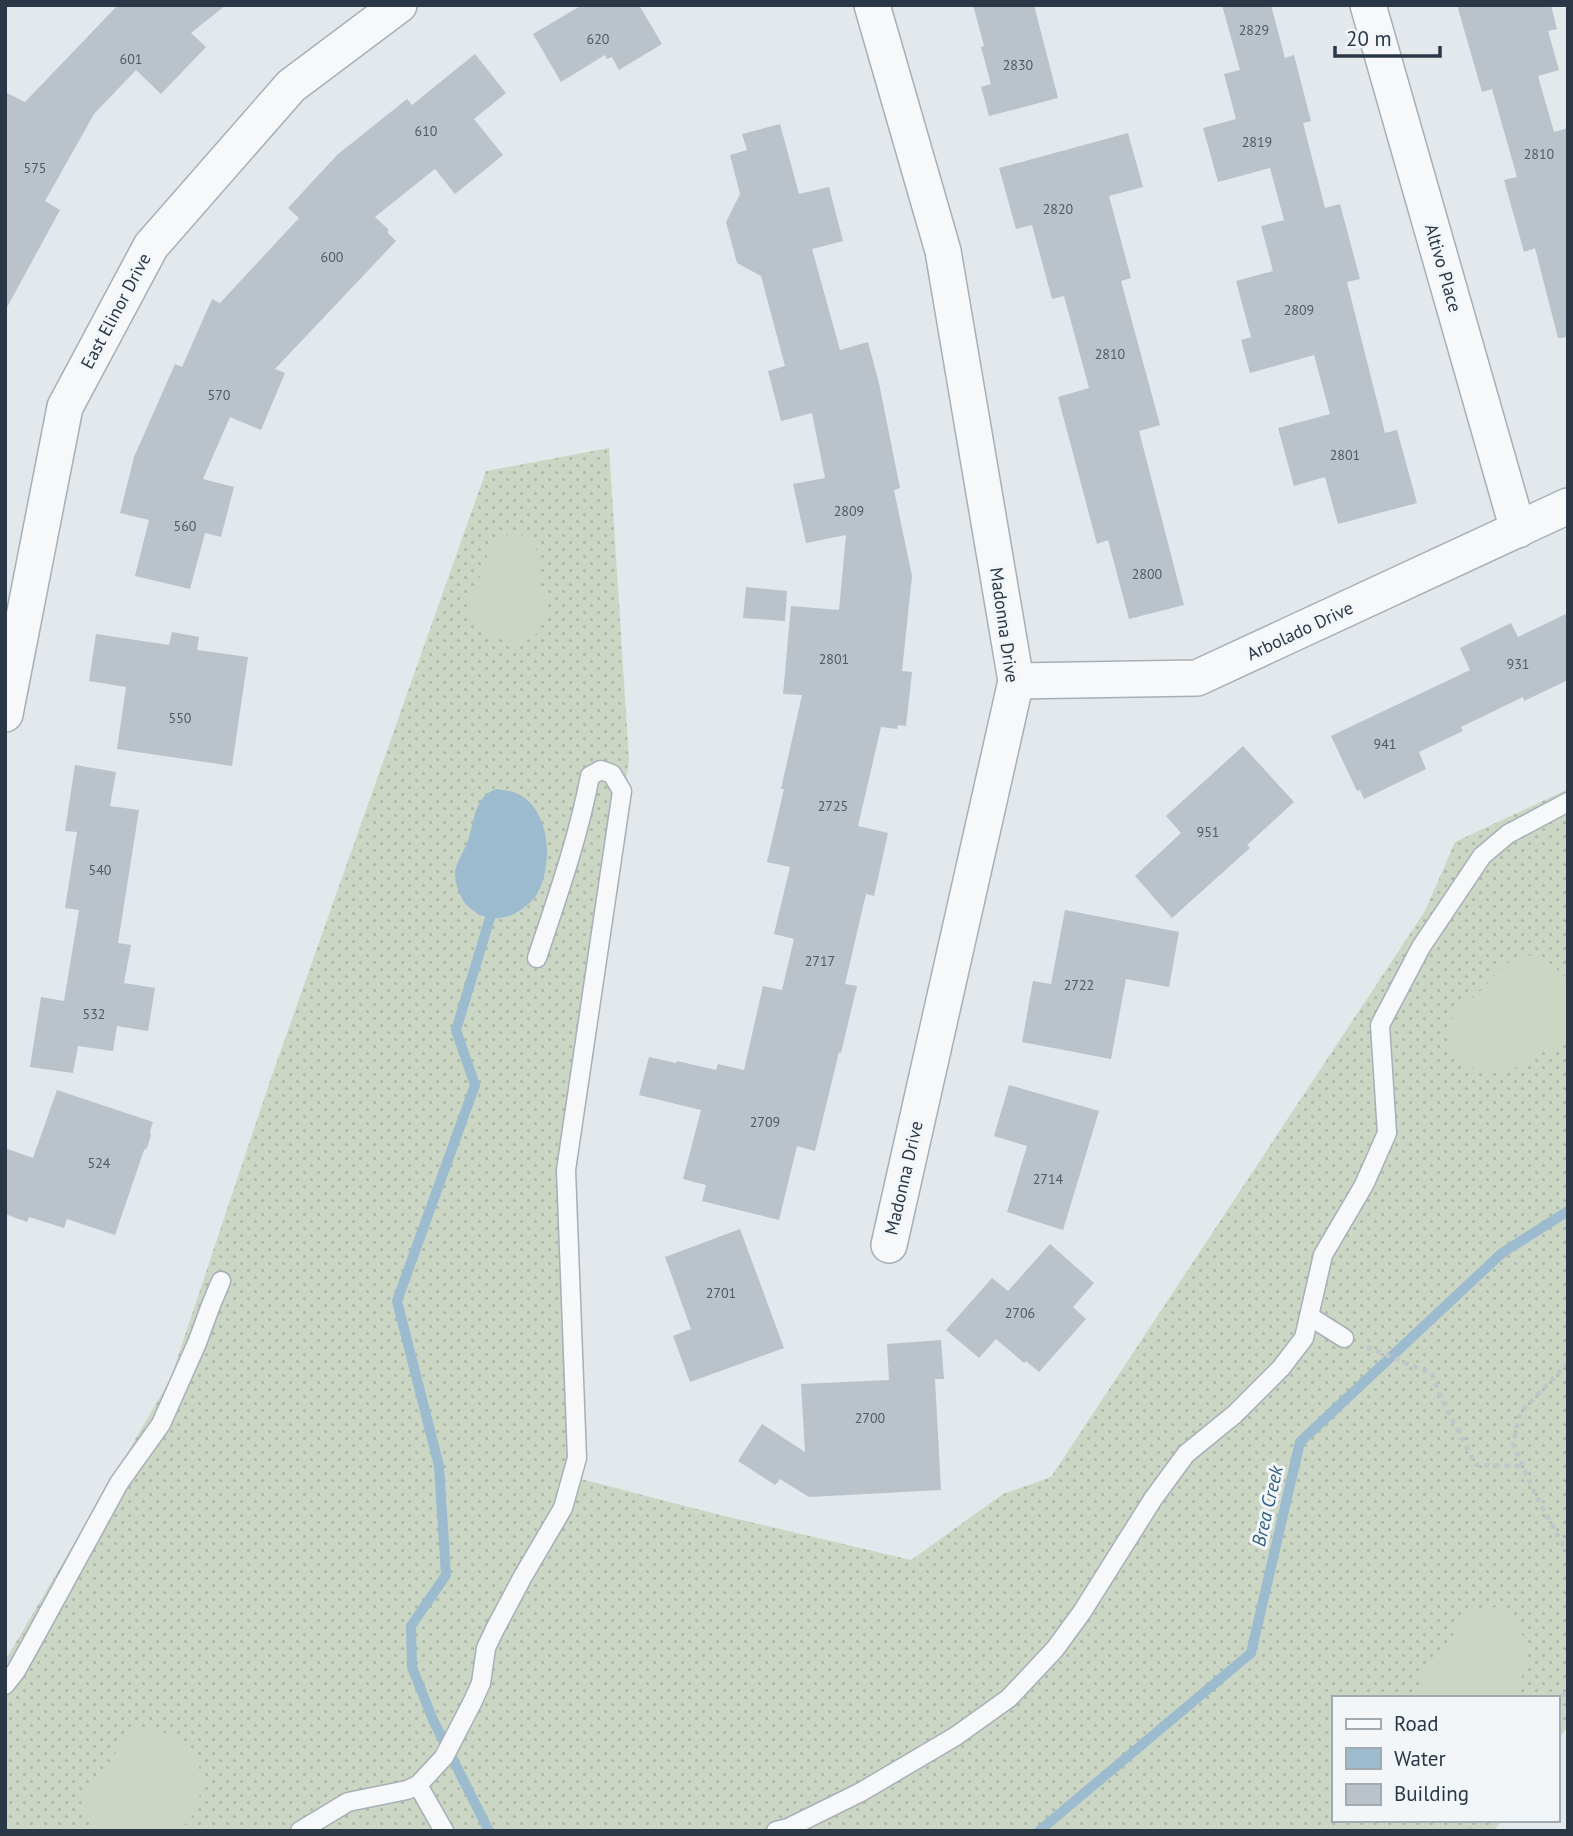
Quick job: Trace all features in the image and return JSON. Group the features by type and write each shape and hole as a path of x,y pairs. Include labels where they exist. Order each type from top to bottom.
{"street":[{"name":"East Elinor Drive","path":"5,713 65,407 151,246 291,86 399,5"},
{"name":"Madonna Drive","path":"872,5 943,251 1016,681 889,1245"},
{"name":"Altivo Place","path":"1368,5 1518,530"},
{"name":"Arbolado Drive","path":"1016,681 1197,678 1568,506"}],"lane":[{"path":"300,1831 348,1802 407,1790 418,1785 444,1757 481,1683 486,1648 564,1508 577,1458 566,1170 622,790 612,774 601,770 590,776 570,861 537,958"},
{"path":"776,1831 788,1828 861,1792 957,1736 1009,1698 1055,1649 1082,1612 1153,1499 1186,1454 1235,1414 1280,1368 1304,1338 1323,1255 1364,1185 1387,1133 1380,1025 1421,947 1482,856 1508,834 1568,802"},
{"path":"5,1685 16,1671 119,1483 161,1424 198,1343 221,1281"},
{"path":"1309,1317 1344,1338"},
{"path":"418,1785 444,1831"}],"path":[{"path":"1344,1338 1432,1374 1442,1400 1476,1465 1523,1465"},
{"path":"1568,1363 1520,1413 1513,1444 1536,1496 1568,1554"}],"green space":[{"path":"609,448 629,759 571,1173 581,1351 581,1479 911,1560 1003,1494 1051,1477 1425,911 1455,842 1568,789 1568,1726 1559,1738 1559,1696 1332,1696 1332,1822 1501,1822 1494,1831 5,1831 5,1661 170,1380 270,1081 486,471"},
{"path":"514,533 524,536 535,546 546,608 535,635 520,642 501,638 477,624 468,611 467,604 471,591 485,568 490,548 501,538"},
{"path":"1527,955 1547,961 1568,979 1569,1018 1564,1038 1555,1046 1509,1071 1494,1073 1473,1068 1455,1055 1450,1046 1447,1036 1451,1020 1505,965"},
{"path":"1496,1607 1513,1619 1520,1629 1524,1641 1524,1665 1518,1686 1507,1694 1497,1696 1422,1696 1420,1687 1425,1667 1452,1638 1458,1622 1470,1612"},
{"path":"138,1729 169,1735 191,1751 201,1776 201,1791 193,1815 184,1825 155,1831 93,1831 81,1806 83,1796 129,1733"}],"water":[{"path":"496,789 519,794 532,805 544,828 547,856 542,883 534,898 515,914 492,918 478,914 465,903 458,889 455,873 479,804 486,795"}],"building":[{"path":"118,5 226,5 191,33 206,47 161,94 136,70 94,114 45,201 60,210 5,311 5,92 25,102"},
{"path":"582,5 639,5 662,44 619,70 612,57 607,59 605,55 561,82 533,34"},
{"path":"973,5 1034,5 1058,98 989,116 981,87 991,84"},
{"path":"1222,5 1271,5 1285,58 1294,55 1311,121 1303,123 1325,208 1340,204 1360,279 1347,282 1385,433 1397,430 1417,503 1338,524 1325,477 1294,486 1278,428 1330,414 1314,355 1250,373 1241,340 1251,337 1236,281 1273,271 1261,226 1284,220 1270,168 1218,182 1203,128 1236,119 1224,74 1240,70"},
{"path":"1457,5 1551,5 1557,29 1548,31 1559,70 1538,76 1554,132 1568,128 1568,337 1558,338 1535,248 1524,252 1504,180 1517,177 1492,89 1482,92"},
{"path":"475,54 506,93 474,119 503,155 455,194 435,169 375,217 396,241 275,369 285,373 261,430 230,417 203,479 234,487 221,537 205,533 190,589 135,576 149,520 120,513 134,457 175,364 182,367 212,299 220,303 299,218 288,208 337,155 407,99 412,105"},
{"path":"780,124 799,194 829,187 843,241 812,249 840,350 868,342 879,383 900,488 894,490 912,576 902,671 912,672 906,726 898,725 897,729 881,727 858,826 888,833 874,896 866,894 845,984 857,986 841,1053 839,1052 815,1151 797,1146 779,1220 702,1201 706,1185 683,1179 701,1110 639,1095 649,1057 716,1070 718,1064 744,1070 763,986 782,990 794,939 774,934 790,867 767,862 802,695 783,694 791,606 839,610 846,535 806,543 793,484 825,478 812,413 781,421 768,371 785,366 761,276 737,263 726,222 740,194 730,155 747,150 742,134"},
{"path":"1128,133 1143,187 1109,196 1131,278 1121,281 1160,425 1139,431 1184,605 1129,619 1108,540 1097,544 1058,397 1089,388 1064,296 1052,299 1032,225 1016,229 999,168"},
{"path":"746,587 787,591 785,621 743,618"},
{"path":"1568,613 1568,680 1524,701 1523,697 1461,727 1463,731 1419,752 1426,769 1364,799 1360,790 1357,791 1331,736 1470,670 1460,648 1511,623 1518,637"},
{"path":"172,632 199,637 197,650 248,657 232,766 117,749 126,687 89,681 96,634 169,645"},
{"path":"1243,746 1294,802 1247,845 1250,848 1172,918 1135,876 1181,833 1166,816"},
{"path":"75,765 116,772 110,806 139,810 118,943 131,945 124,983 155,988 148,1031 117,1026 113,1051 78,1046 73,1073 30,1067 41,997 64,1001 79,910 65,908 77,832 65,831"},
{"path":"1065,910 1179,932 1169,987 1126,979 1111,1059 1022,1042 1033,981 1051,984"},
{"path":"1009,1085 1099,1111 1063,1230 1007,1212 1027,1146 994,1136"},
{"path":"57,1090 153,1122 147,1148 144,1150 115,1235 67,1219 64,1228 29,1217 27,1222 5,1214 5,1148 33,1158"},
{"path":"740,1229 784,1348 690,1382 673,1336 691,1329 665,1257"},
{"path":"1050,1244 1094,1283 1073,1307 1086,1319 1039,1372 996,1339 979,1358 946,1330 992,1278 1008,1291"},
{"path":"941,1340 944,1379 935,1379 941,1490 809,1497 780,1479 775,1485 738,1461 762,1424 805,1452 801,1384 889,1380 887,1344"}],"waterway":[{"path":"489,1831 433,1720 412,1667 411,1626 446,1575 439,1466 397,1301 475,1085 456,1030 490,918"},
{"name":"Brea Creek","path":"1039,1831 1251,1653 1300,1442 1502,1253 1568,1211"}]}
